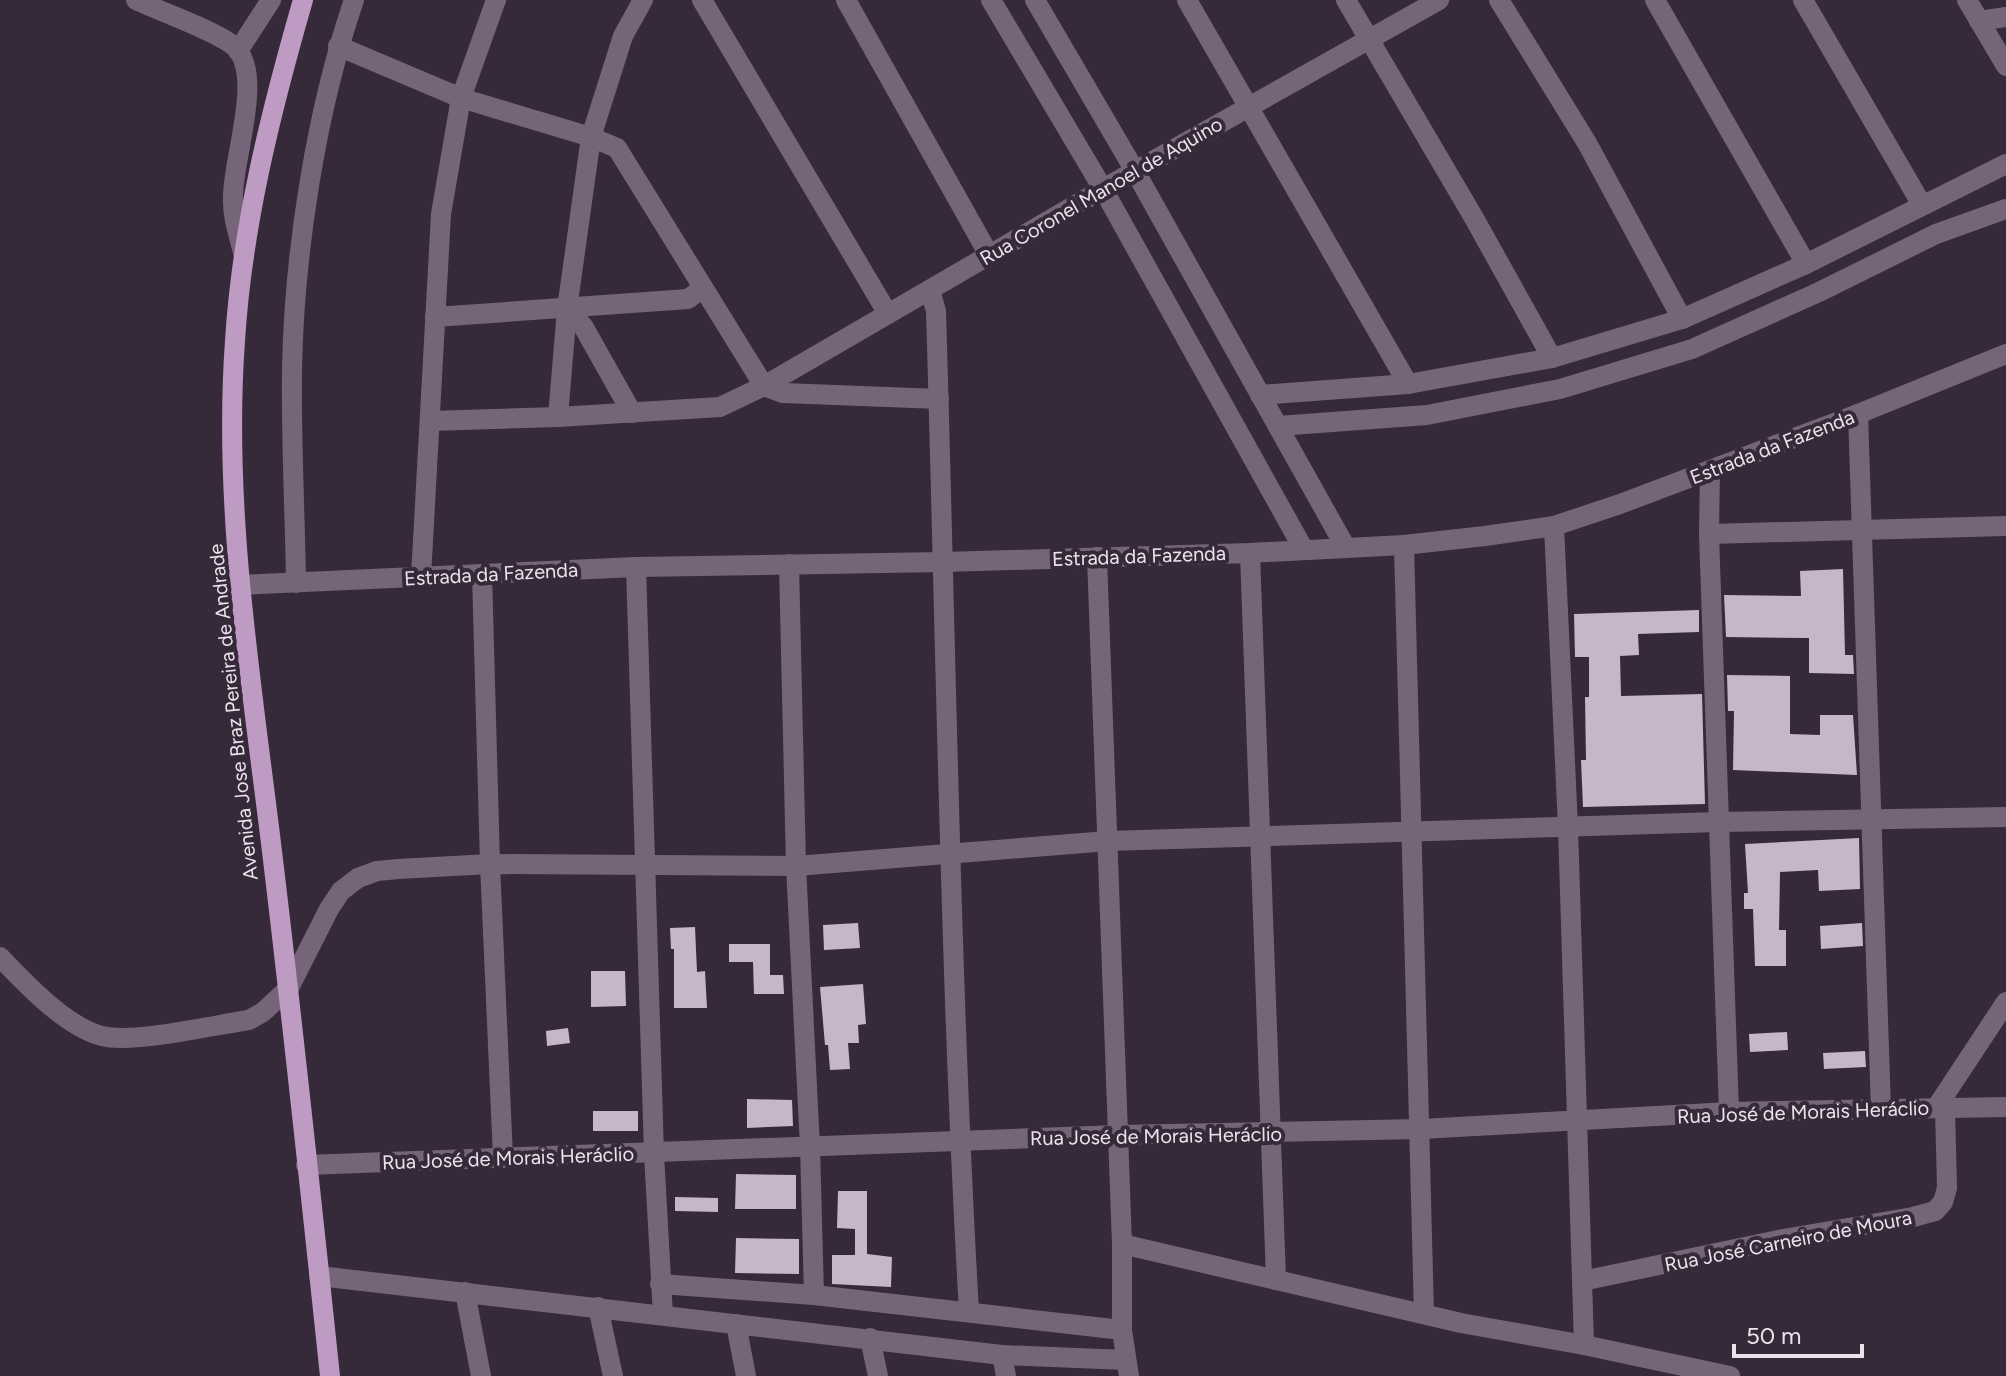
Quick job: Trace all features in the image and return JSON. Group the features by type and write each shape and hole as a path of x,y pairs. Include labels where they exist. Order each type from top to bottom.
{"main road":[{"name":"Avenida Jose Braz Pereira de Andrade","path":"303,0 281,77 244,256 235,341 233,402 240,585 289,988 330,1376"}],"street":[{"path":"136,0 218,37 238,51 245,66 248,81 232,199 244,256"},
{"path":"238,51 271,0"},
{"path":"296,583 292,369 299,255 338,46 354,0"},
{"path":"421,577 441,214 461,98 496,0"},
{"path":"558,417 567,309 591,137 623,36 643,0"},
{"path":"702,0 888,314"},
{"path":"846,0 989,255"},
{"path":"991,0 1103,189 1304,550"},
{"path":"1035,0 1135,171 1346,548"},
{"path":"1187,0 1408,384"},
{"path":"1346,0 1552,358"},
{"name":"Rua Coronel Manoel de Aquino","path":"430,421 720,407 764,386 1103,189 1439,0"},
{"path":"1499,0 1587,143 1682,319"},
{"path":"1655,0 1806,264"},
{"path":"1803,0 1922,205"},
{"path":"1967,0 2006,66"},
{"path":"1979,21 2006,17"},
{"path":"338,46 461,98 591,137 617,148 764,386 783,393 939,399"},
{"path":"1260,395 1408,384 1552,358 1682,319 1806,264 2006,164"},
{"path":"1278,426 1427,415 1575,385 1692,349 1819,292 1936,234 2006,209"},
{"path":"435,317 688,299 703,288"},
{"path":"930,290 936,311 959,1142 969,1312"},
{"path":"567,309 583,326 632,413"},
{"path":"2006,355 2006,375"},
{"name":"Estrada da Fazenda","path":"240,585 636,567 1250,553 1404,545 1554,526 1710,471 2006,355"},
{"path":"1858,414 1881,1110"},
{"path":"1710,471 1709,534 1729,1112"},
{"path":"1554,526 1568,827 1584,1345"},
{"path":"1709,534 2006,526"},
{"path":"1404,545 1424,1314"},
{"path":"1250,553 1276,1280"},
{"path":"319,1276 870,1338 1100,1368 1128,1368 1122,1330 1122,1244 1097,557"},
{"path":"789,564 796,866 814,1295"},
{"path":"636,567 654,1154 663,1315"},
{"path":"482,574 490,864 503,1158"},
{"path":"0,957 27,985 56,1008 101,1036 163,1033 249,1020 263,1012 289,988 341,891 354,880 377,871 490,864 796,866 1108,841 1719,822 2006,817"},
{"path":"1941,1108 2006,1002"},
{"name":"Rua José de Morais Heráclio","path":"306,1165 1118,1135 1421,1129 1729,1112 2006,1107"},
{"name":"Rua José Carneiro de Moura","path":"1582,1281 1935,1211 1943,1202 1947,1188 1941,1108"},
{"path":"1122,1244 1496,1330 1584,1345 1659,1368 1730,1376"},
{"path":"660,1284 814,1295 1122,1330"},
{"path":"465,1292 481,1376"},
{"path":"598,1307 613,1376"},
{"path":"736,1324 746,1376"},
{"path":"1095,1327 1100,1368"},
{"path":"870,1338 878,1376"},
{"path":"1002,1355 1006,1376"}],"building":[{"path":"1843,569 1845,655 1853,655 1854,674 1809,673 1809,638 1726,637 1724,595 1801,596 1800,571"},
{"path":"1699,610 1699,632 1638,634 1639,655 1620,656 1621,696 1702,694 1705,804 1583,807 1581,760 1586,760 1585,697 1589,697 1589,657 1575,657 1574,614"},
{"path":"1727,675 1790,676 1790,734 1820,735 1820,715 1853,715 1857,775 1733,770 1734,711 1728,711"},
{"path":"1859,838 1860,889 1819,891 1818,870 1780,872 1779,930 1786,930 1786,966 1755,966 1753,909 1744,909 1744,893 1748,893 1745,844"},
{"path":"858,923 860,948 824,950 823,925"},
{"path":"1862,923 1863,946 1821,949 1820,926"},
{"path":"695,927 697,972 705,971 707,1008 674,1008 674,949 671,949 670,928"},
{"path":"729,944 770,944 770,975 783,975 784,994 754,994 753,962 729,962"},
{"path":"591,971 625,971 626,1006 591,1007"},
{"path":"863,984 866,1024 858,1025 859,1043 848,1043 850,1069 830,1070 820,987"},
{"path":"568,1028 570,1043 547,1046 546,1031"},
{"path":"1787,1032 1788,1050 1750,1052 1749,1034"},
{"path":"1865,1051 1866,1067 1824,1069 1823,1053"},
{"path":"747,1099 792,1100 793,1126 747,1128"},
{"path":"593,1111 638,1111 638,1131 593,1131"},
{"path":"736,1174 796,1175 796,1209 735,1209"},
{"path":"838,1191 867,1191 867,1254 892,1257 891,1287 832,1284 832,1255 855,1255 855,1229 837,1228"},
{"path":"675,1197 718,1198 718,1212 675,1211"},
{"path":"736,1238 799,1239 799,1274 735,1273"}]}
